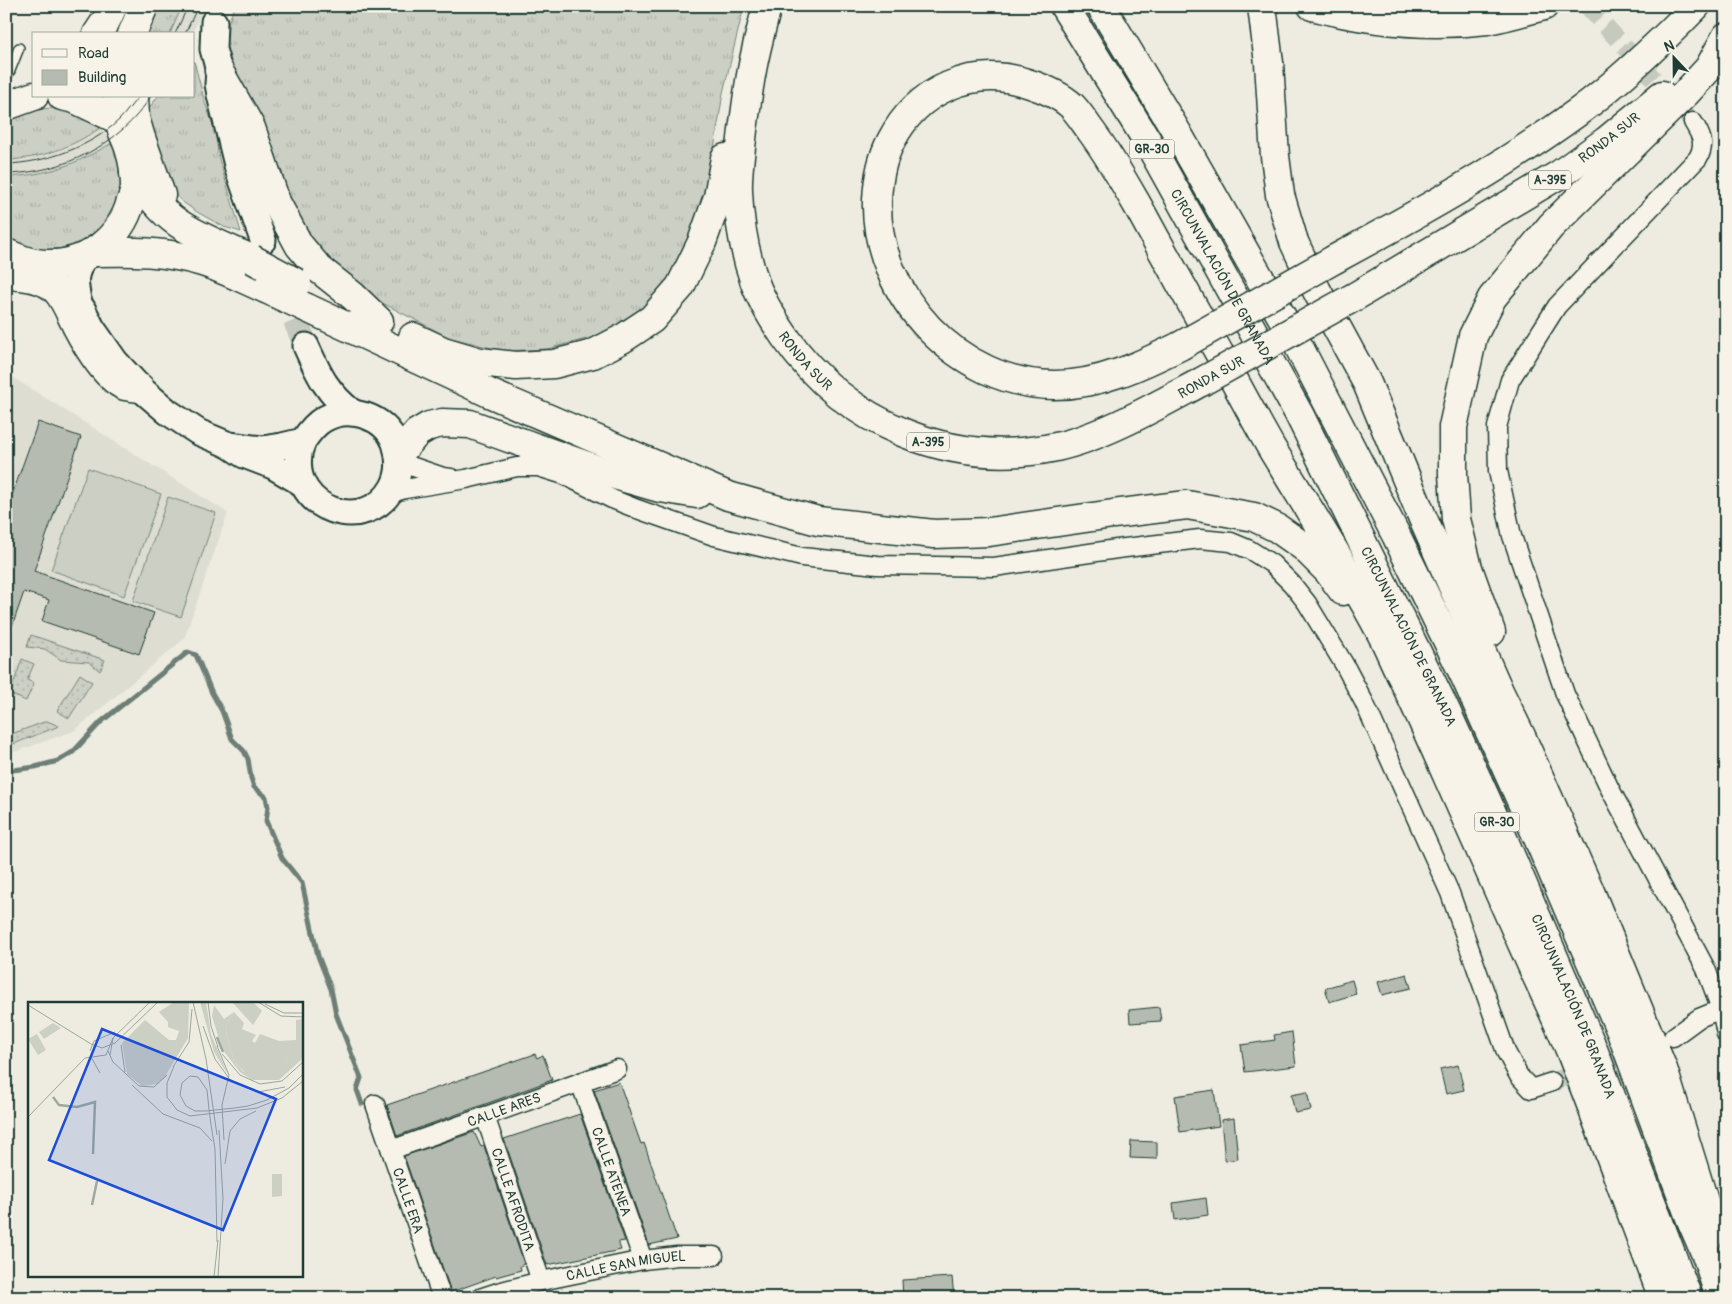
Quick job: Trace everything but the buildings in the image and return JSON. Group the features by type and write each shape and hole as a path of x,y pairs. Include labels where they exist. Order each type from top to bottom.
{"main road":[{"path":"98,32 114,6"},
{"path":"133,32 144,6"},
{"path":"19,265 66,263 89,255 127,251 167,254 202,262 266,289 302,296 378,321 443,352 480,362 516,366 554,364 593,354 622,339 652,319 680,287 702,242 718,197 728,141 740,97 752,69 767,6"},
{"name":"CIRCUNVALACIÓN DE GRANADA","path":"1064,6 1148,142 1299,414 1446,711 1488,801 1591,1044 1688,1298"},
{"name":"GR-30","path":"1101,6 1176,129 1299,347 1396,535 1466,679 1537,836 1621,1032 1691,1220 1707,1257 1720,1298"},
{"path":"1262,6 1269,63 1275,156 1280,196 1294,242 1317,291 1367,383 1424,521 1589,889 1663,1069 1708,1214 1707,1257"},
{"path":"1312,6 1333,12 1378,19 1426,23 1488,20 1544,6"},
{"path":"1663,1298 1568,1046 1415,703 1384,638 1342,561 1269,443 1113,163 1072,106 1048,90 1020,80 991,77 963,80 943,87 923,100 904,120 891,141 882,162 876,214 880,241 889,268 904,296 920,319 940,340 967,359 992,373 1026,382 1054,385 1086,383 1120,373 1180,346 1335,259 1416,215 1518,154 1579,111 1663,40 1696,6"},
{"path":"1521,736 1511,686 1468,568 1456,519 1452,427 1473,336 1492,298 1551,226 1686,93 1709,68 1726,37"},
{"name":"RONDA SUR","path":"752,69 740,152 737,190 742,238 756,285 777,324 798,356 821,380 844,399 880,422 923,441 961,450 994,453 1057,447 1098,433 1154,408 1356,296 1560,174 1606,141 1726,37"},
{"path":"219,71 251,128 276,202 299,245 319,269 353,296 378,321"},
{"path":"6,106 32,97"},
{"path":"71,98 118,108 130,149 134,173 135,189 128,214 116,234 89,255"},
{"path":"134,98 135,118 166,213"},
{"path":"134,173 145,191 178,223 215,243 257,249 302,296 489,394 728,496 818,521 934,534 989,532 1113,514 1187,506 1254,517 1278,528 1304,547 1328,570 1351,603 1374,643 1391,680 1415,703"},
{"path":"19,265 31,278 42,281 61,295 80,334 110,375 124,386 140,388"},
{"path":"399,458 417,433 429,426 442,423 470,424 601,471 660,488 710,496 728,496"}],"street":[{"path":"218,14 212,49 219,71 218,84 228,132 245,192 257,249"},
{"path":"218,14 202,48 201,60 207,84 228,132"},
{"path":"1693,122 1700,133 1702,150 1698,158 1557,306 1510,380 1497,427 1498,471 1512,536 1565,694 1610,789 1706,969 1721,1009 1726,1034"},
{"path":"78,300 75,287 75,273 89,255"},
{"path":"19,265 65,282 78,300 92,328 115,361 140,388 168,412 198,432 229,445 244,455 273,466 302,483"},
{"path":"229,445 262,449 308,434 325,419 338,414 353,413 369,417 383,425 393,438 399,458 397,479 389,494 376,506 360,512 342,513 326,508 312,498 302,483 298,469 299,454 308,434 315,410 306,346 328,390 353,413"},
{"path":"399,458 443,478 466,479"},
{"path":"389,494 405,489 466,479 517,467 538,467 564,475 628,506 714,536 802,557 877,565 994,567 1200,539 1231,542 1250,550 1272,564 1292,584 1307,603 1344,664 1364,702 1450,893 1506,1052 1519,1076 1532,1089 1552,1082"},
{"path":"1673,1037 1699,1018 1721,1009"},
{"name":"CALLE ARES","path":"391,1150 617,1069"},
{"name":"CALLE ATENEA","path":"580,1082 643,1260"},
{"name":"CALLE ERA","path":"375,1104 442,1298"},
{"name":"CALLE AFRODITA","path":"485,1116 541,1281"},
{"name":"CALLE SAN MIGUEL","path":"480,1298 541,1281 643,1260 677,1256 714,1256"}],"lane":[{"path":"9,73 19,48"}],"shaded area":[{"path":"182,6 205,6 193,32 171,32"},
{"path":"100,128 112,143 94,154 71,165 46,173 6,177 6,160 22,160 65,148"},
{"path":"6,373 228,513 184,639 74,731 6,755"}],"green space":[{"path":"158,6 182,6 171,32 149,32"},
{"path":"235,6 744,6 723,93 704,211 668,284 635,315 598,336 547,349 503,351 448,337 373,298 328,266 303,233 226,65 222,37"},
{"path":"195,65 205,103 215,130 219,159 241,232 224,227 197,212 181,201 169,187 143,116 156,98 195,98"},
{"path":"50,108 76,114 100,128 56,151 32,157 6,160 6,123 27,112"},
{"path":"112,143 118,156 122,185 112,218 85,243 53,253 21,247 6,238 6,177 36,174 62,167"},
{"path":"88,468 161,494 124,596 51,570"},
{"path":"168,497 216,513 181,617 133,601"},
{"path":"31,635 105,660 100,671 89,662 61,660 45,649 27,647"},
{"path":"22,659 34,664 27,680 34,683 26,701 10,694"},
{"path":"80,674 92,682 69,718 57,711"},
{"path":"47,721 59,726 6,747 6,736"}],"waterway":[{"path":"6,771 35,767 58,761 73,752 101,722 188,652 196,655 222,711 232,739 244,751 248,759 254,787 266,797 268,807 266,821 282,858 302,883 318,956 331,989 336,1014 361,1078 357,1090 362,1104"}],"tunnel":[{"path":"1587,6 1693,122"},
{"path":"281,286 306,346"},
{"path":"1552,1082 1638,1050"}],"tram line":[{"path":"176,32 188,6"},
{"path":"186,32 198,6"},
{"path":"6,164 52,157 81,146 108,130 137,98"},
{"path":"6,174 48,168 69,162 88,153 124,129 149,98"}]}
